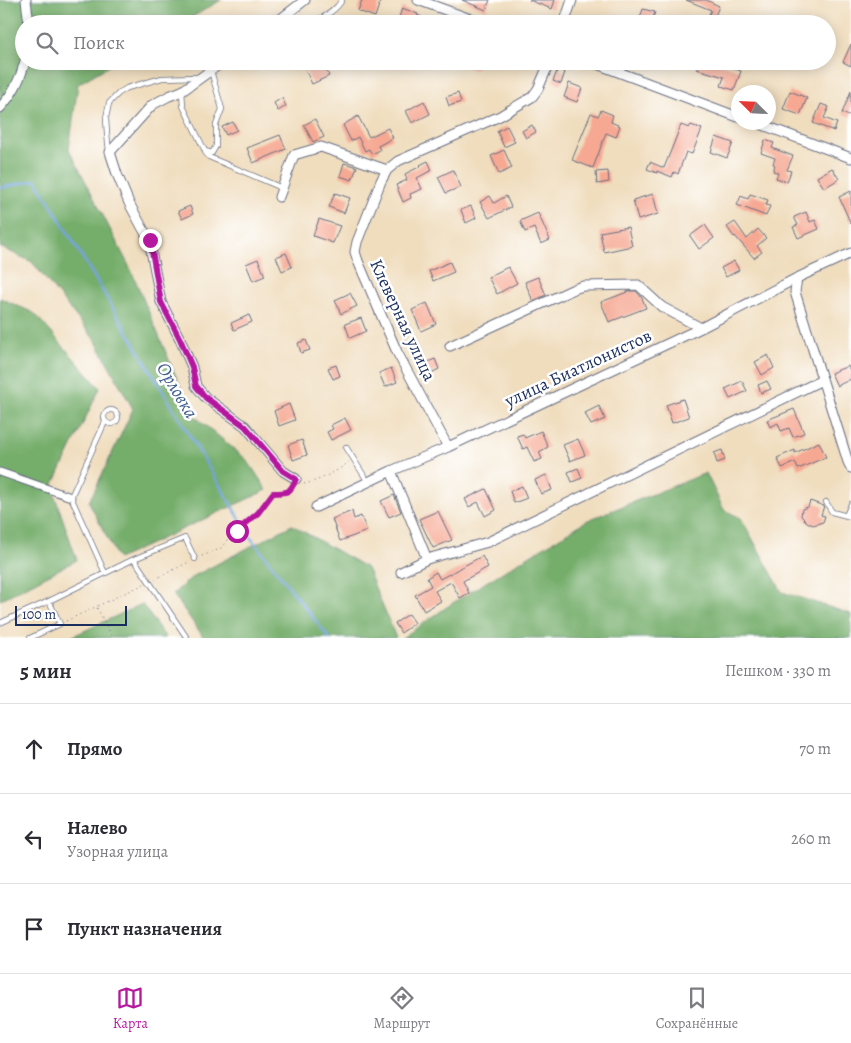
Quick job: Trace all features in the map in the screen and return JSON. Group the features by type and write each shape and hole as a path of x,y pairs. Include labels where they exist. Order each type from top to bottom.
{"street":[{"path":"26,0 28,15"},
{"path":"286,15 306,0"},
{"path":"418,0 459,15"},
{"path":"567,15 572,0"},
{"path":"0,108 6,101 23,70"},
{"path":"212,70 182,91 152,105 110,152 126,196 150,240 161,302 192,367 196,386 206,398 245,426 283,471 296,479"},
{"path":"280,192 294,155 321,147 387,170 398,161 500,116 532,97 538,89 546,70"},
{"path":"613,70 731,113"},
{"path":"776,130 851,158"},
{"name":"Клеверная улица","path":"387,170 357,242 355,252 397,352 448,447"},
{"name":"улица Биатлонистов","path":"316,507 701,328 797,278 851,253"},
{"path":"797,278 795,292 851,468"},
{"path":"450,346 583,286 638,285 662,307 701,328"},
{"path":"401,572 427,560 488,542 822,380"},
{"path":"390,471 427,560"},
{"path":"0,472 71,497"}],"lane":[{"path":"326,15 339,5 342,0"},
{"path":"110,152 106,118 109,103 119,93 127,88 162,78 207,74 222,109 216,125 216,146 212,153 205,150"},
{"path":"182,91 182,106 209,157 280,192"},
{"path":"105,422 71,497 105,574"},
{"path":"346,447 368,482"},
{"path":"826,502 832,512 849,516 851,504"},
{"path":"0,623 134,559 185,538 195,559"},
{"path":"134,559 187,638"},
{"path":"30,638 60,624 49,601"}],"path":[{"path":"60,624 195,559 220,549 258,513 273,493 286,493 292,489 296,479 304,484 338,470 354,459"},
{"path":"97,607 113,638"}],"green space":[{"path":"0,0 221,0 196,15 15,15 15,70 102,70 78,84 69,149 131,270 192,414 247,460 267,490 118,559 89,502 133,409 95,340 32,262 0,247"},
{"path":"0,298 34,313 100,388 52,488 77,560 0,600"},
{"path":"706,473 724,510 741,518 782,592 851,614 851,638 402,638 460,598 588,520"},
{"path":"292,525 367,568 396,638 204,638 173,594 192,577"},
{"path":"142,604 166,638 69,638"}],"building":[{"path":"362,0 380,2 376,15 358,11"},
{"path":"462,0 490,0 486,10"},
{"path":"529,0 555,0 552,9"},
{"path":"686,0 706,0 719,6 716,15 709,15 711,10"},
{"path":"402,8 418,14 417,15 400,15"},
{"path":"643,9 655,12 654,15 641,15"},
{"path":"851,44 851,66 843,62"},
{"path":"305,70 326,70 329,76 312,84"},
{"path":"558,70 565,72 561,84 553,81"},
{"path":"700,70 741,71 736,85 731,85 731,89 721,86 724,77"},
{"path":"569,83 582,88 577,102 564,97"},
{"path":"790,91 807,98 800,115 783,109"},
{"path":"851,91 851,117 842,113"},
{"path":"458,93 461,102 449,106 446,97"},
{"path":"282,98 286,106 278,111 274,103"},
{"path":"424,101 430,114 412,123 406,111"},
{"path":"821,104 829,107 824,118 837,123 834,131 813,123"},
{"path":"601,110 613,115 611,122 620,126 616,137 606,133 593,168 572,160 591,113 598,116"},
{"path":"358,116 369,137 388,128 393,138 378,146 380,150 372,154 369,149 365,151 358,137 351,141 343,125"},
{"path":"315,119 324,137 313,142 304,125"},
{"path":"233,122 237,130 226,135 222,127"},
{"path":"532,125 536,132 526,138 522,131"},
{"path":"681,125 689,128 691,125 702,129 692,154 686,152 678,174 674,172 672,177 647,169 650,162 664,168"},
{"path":"507,126 515,142 504,147 497,131"},
{"path":"280,135 286,149 253,163 247,148"},
{"path":"716,137 733,143 727,158 711,152"},
{"path":"765,140 774,143 772,148 793,156 787,170 791,171 787,182 776,178 778,173 773,171 775,158 761,153"},
{"path":"504,150 512,168 499,174 491,156"},
{"path":"428,161 432,170 417,178 422,189 410,194 411,198 403,202 396,185 407,180 405,174"},
{"path":"344,163 357,167 352,180 340,176"},
{"path":"832,168 839,179 824,188 817,177"},
{"path":"453,170 461,187 446,193 438,177"},
{"path":"608,171 609,182 597,184 596,172"},
{"path":"851,191 851,224 839,197"},
{"path":"335,193 350,198 344,213 329,207"},
{"path":"653,194 658,214 638,220 633,200"},
{"path":"750,194 768,200 766,205 770,206 766,216 737,205 741,196 748,199"},
{"path":"490,196 494,203 506,196 511,207 489,218 480,202"},
{"path":"190,206 193,214 182,219 178,211"},
{"path":"471,206 476,218 466,223 461,210"},
{"path":"806,212 810,222 815,220 819,229 798,238 793,227 798,225 794,217"},
{"path":"538,213 550,240 541,244 534,228 525,232 520,221"},
{"path":"319,219 340,226 333,243 313,236"},
{"path":"735,222 747,239 758,229 766,238 757,246 762,252 754,258 727,227"},
{"path":"705,225 714,238 699,249 690,236"},
{"path":"628,227 632,246 604,252 600,232"},
{"path":"286,253 292,267 282,271 276,257"},
{"path":"258,259 265,276 253,281 246,264"},
{"path":"734,261 739,270 726,277 721,268"},
{"path":"450,262 454,272 433,281 429,271"},
{"path":"508,267 517,283 497,294 488,277"},
{"path":"538,277 546,295 533,301 525,282"},
{"path":"630,291 636,291 642,298 646,308 609,322 601,302"},
{"path":"350,293 357,306 341,314 335,300"},
{"path":"427,303 436,324 421,331 412,310"},
{"path":"249,315 252,322 234,330 231,323"},
{"path":"361,318 366,331 350,338 345,324"},
{"path":"306,340 310,350 301,353 298,343"},
{"path":"768,355 774,368 762,375 755,362"},
{"path":"435,359 439,369 423,377 418,366"},
{"path":"336,365 340,376 333,379 328,368"},
{"path":"848,366 851,379 837,386 831,373"},
{"path":"391,368 397,382 385,387 379,373"},
{"path":"742,381 747,391 730,399 725,389"},
{"path":"767,381 771,389 761,393 758,385"},
{"path":"683,399 689,417 672,423 666,405"},
{"path":"289,404 295,420 279,426 274,411"},
{"path":"599,406 605,419 591,425 585,413"},
{"path":"794,409 804,433 793,437 789,428 781,431 778,423 770,427 767,420"},
{"path":"345,418 351,430 331,440 327,432 333,429 331,425"},
{"path":"541,431 548,447 539,452 542,459 534,462 527,447 523,449 517,436 523,434 525,438"},
{"path":"578,439 585,455 570,461 563,445"},
{"path":"302,440 307,455 293,460 288,445"},
{"path":"819,442 826,457 798,469 795,462 782,468 777,458 795,450 795,453"},
{"path":"722,450 725,460 717,463 714,453"},
{"path":"578,468 582,478 572,482 568,472"},
{"path":"546,475 552,490 541,494 535,480"},
{"path":"522,486 527,498 514,503 510,491"},
{"path":"486,489 496,510 485,516 478,502 469,507 465,499"},
{"path":"394,495 401,512 389,517 381,501"},
{"path":"810,501 824,506 821,515 825,516 823,522 813,525 801,516 802,509 808,507"},
{"path":"352,511 354,519 361,516 367,531 340,541 332,519"},
{"path":"438,511 452,540 433,548 419,519"},
{"path":"482,556 488,567 463,581 469,593 460,598 451,582 435,591 441,601 424,611 415,595 431,586 427,578 436,572 440,579"},
{"path":"409,614 415,623 401,633 395,623"}],"waterway":[{"name":"Орловка","path":"0,188 36,180 253,541 329,638"}],"route":[{"path":"150,240 161,302 192,367 196,386 206,398 245,426 283,471 296,479 292,489 286,493 273,493 258,513 237,531"}]}
